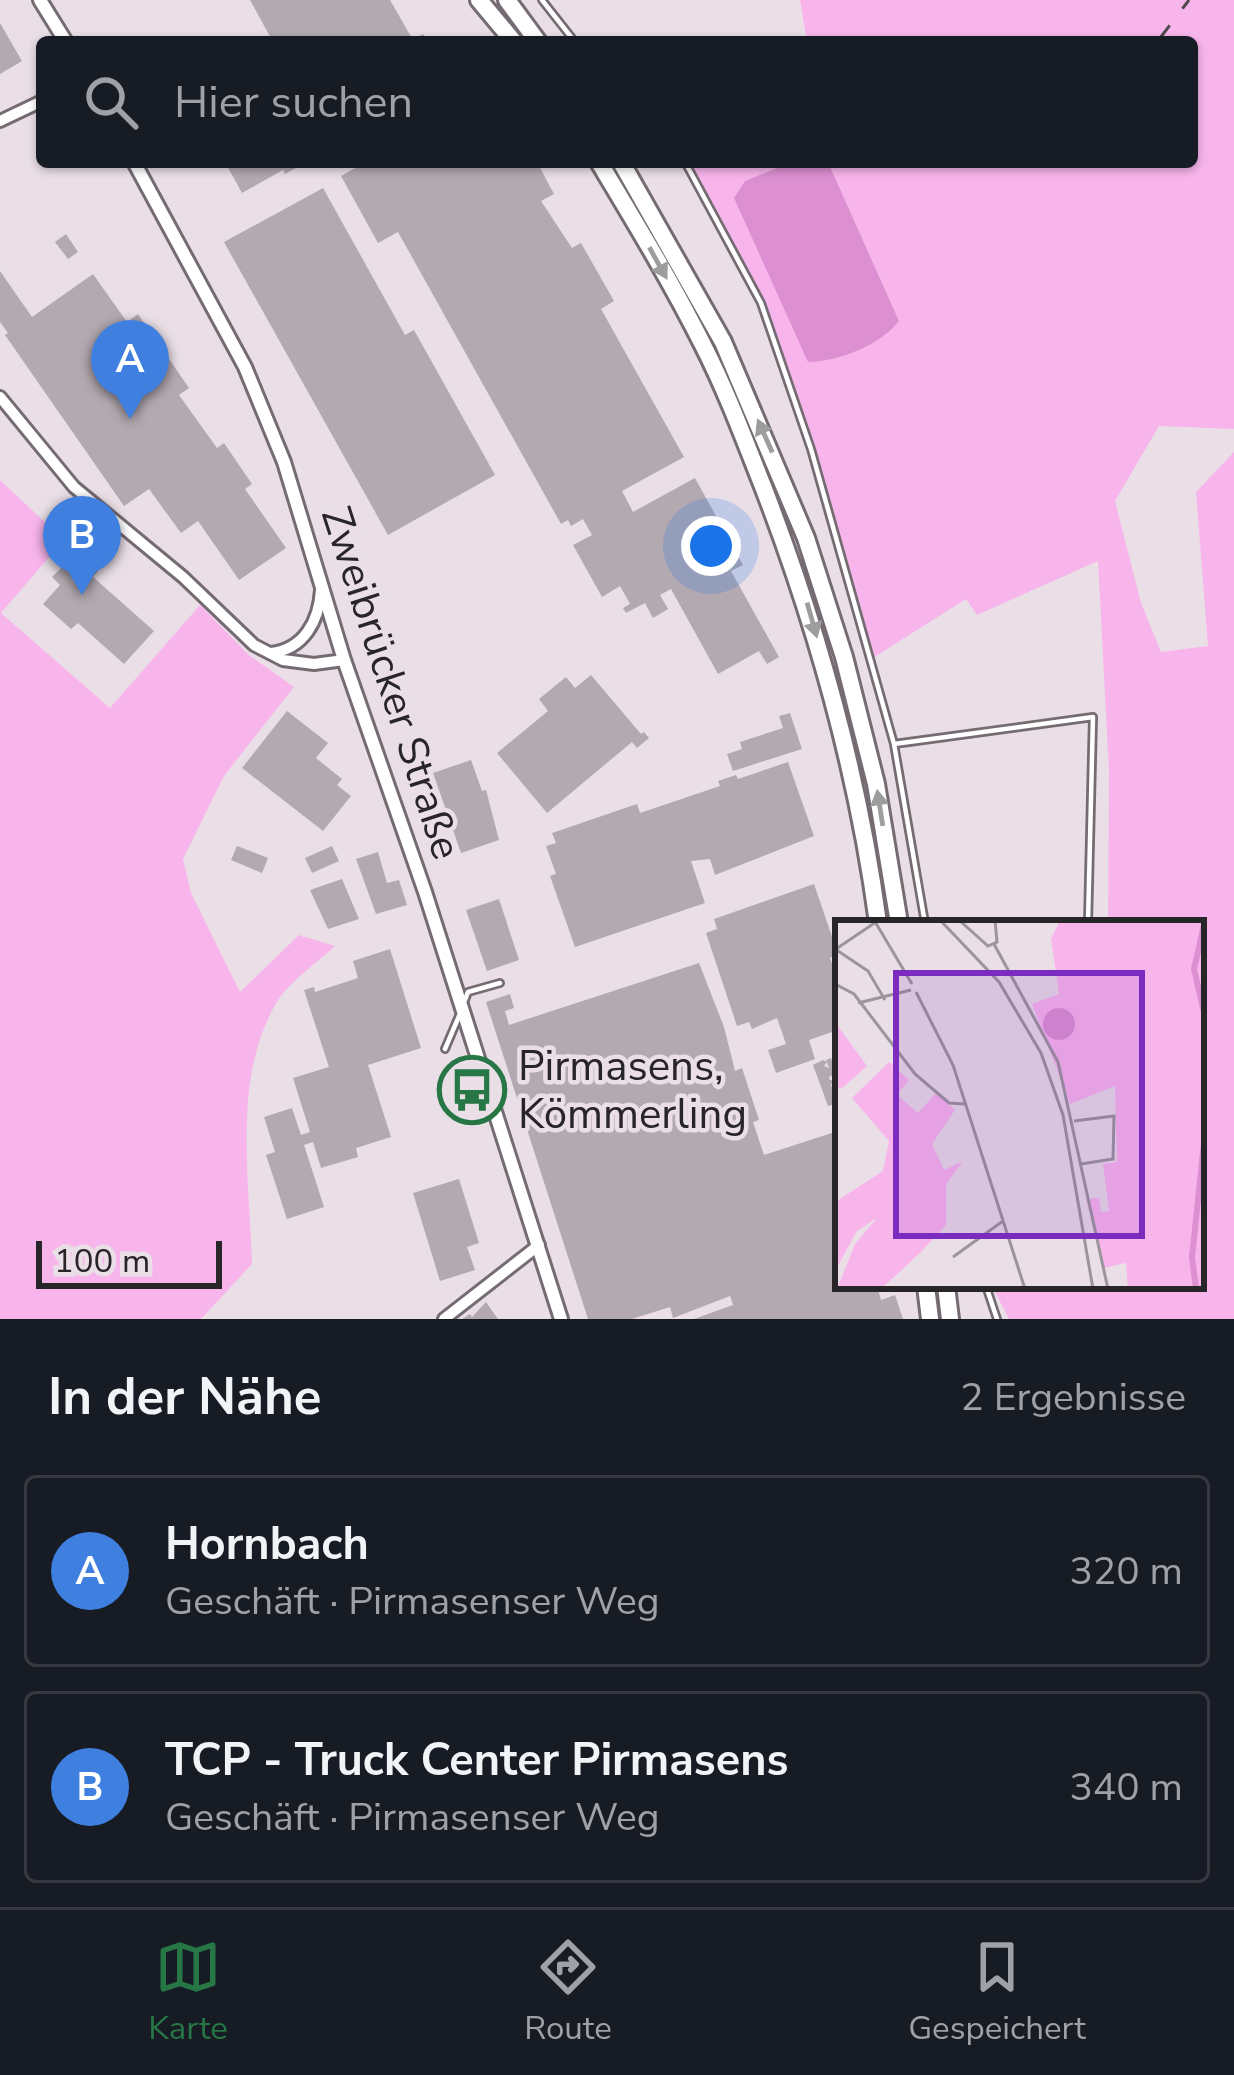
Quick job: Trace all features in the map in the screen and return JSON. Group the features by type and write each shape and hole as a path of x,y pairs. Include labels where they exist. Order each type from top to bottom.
{"highway":[{"path":"478,0 509,36"},
{"path":"507,0 534,36"},
{"path":"602,168 703,345 806,596 839,715 878,920"},
{"path":"624,168 723,342 806,538 844,656 871,763 898,920"},
{"path":"926,1289 930,1319"},
{"path":"946,1289 950,1319"}],"street":[{"path":"40,0 61,36"},
{"path":"0,121 36,103"},
{"name":"Zweibrücker Straße","path":"137,168 245,367 284,462 344,661 462,1007 561,1319"},
{"path":"2,403 54,467 96,508 268,653 301,663 344,661"},
{"path":"268,653 293,646 310,630 321,586"},
{"path":"444,1319 539,1245"}],"lane":[{"path":"542,0 570,36"},
{"path":"689,168 770,324 840,542 894,744 925,920"},
{"path":"894,744 1093,717 1088,920"},
{"path":"445,1049 468,992 500,983"},
{"path":"987,1289 997,1319"}],"shaded area":[{"path":"800,0 1234,0 1234,429 1159,426 1115,501 1141,603 1161,652 1208,646 1196,492 1234,452 1234,1319 1009,1319 994,1289 1204,1289 1204,920 1108,920 1109,771 1098,561 977,615 966,599 873,658 769,324 688,168 777,168 746,181 899,321 831,168 1198,168 1198,36 806,36"},
{"path":"777,168 831,168 899,321 891,330 845,355 808,362 734,198 745,181"},
{"path":"0,480 64,540 1,613 110,708 200,605 249,655 294,687 224,776 183,859 191,893 240,992 299,935 335,946 280,997 262,1035 248,1098 252,1264 201,1319 0,1319"}],"building":[{"path":"250,0 390,0 411,36 270,36"},
{"path":"0,23 22,61 0,74"},
{"path":"228,168 296,168 285,174 283,170 242,193"},
{"path":"355,168 540,168 554,194 541,201 572,248 581,243 614,301 601,309 684,457 622,491 633,512 695,478 743,565 731,571 779,657 767,664 759,651 718,674 671,589 660,595 668,609 653,618 645,603 626,613 623,608 630,604 620,586 602,597 573,545 592,535 583,519 571,526 568,520 561,524 398,232 378,243 341,176"},
{"path":"323,188 405,335 414,330 495,475 388,535 224,242"},
{"path":"66,234 78,252 68,259 55,242"},
{"path":"0,271 32,317 93,274 127,322 138,314 189,388 179,395 217,448 224,443 252,484 245,489 286,548 239,580 198,521 181,533 149,489 124,506 5,335 0,322"},
{"path":"87,543 108,559 93,577 154,631 124,664 78,623 71,629 43,604 60,585 52,577"},
{"path":"591,675 649,738 637,748 632,742 547,813 497,753 548,711 539,699 566,677 575,688"},
{"path":"287,711 328,743 316,758 342,779 337,785 351,796 323,831 242,768"},
{"path":"790,713 802,749 733,771 727,754 742,749 740,742 783,728 779,716"},
{"path":"471,760 482,791 486,790 499,840 461,853 433,773"},
{"path":"788,762 814,836 715,875 710,859 691,861 705,903 575,947 550,876 556,874 546,846 556,843 552,833 637,804 640,813 720,786 718,781"},
{"path":"237,846 268,858 262,873 231,860"},
{"path":"332,846 339,861 312,873 305,858"},
{"path":"378,852 387,883 399,880 407,905 376,914 356,859"},
{"path":"342,879 359,919 328,929 310,890"},
{"path":"814,884 835,945 835,956 830,958 835,972 835,1031 809,1040 815,1059 776,1073 768,1050 786,1044 777,1018 752,1029 749,1022 737,1026 706,933 717,929 714,919"},
{"path":"499,899 519,960 487,971 466,910"},
{"path":"390,949 421,1048 368,1065 391,1137 356,1148 358,1157 321,1168 313,1142 304,1145 324,1207 287,1219 266,1155 275,1152 264,1117 292,1108 301,1135 310,1132 293,1078 329,1067 304,990 314,987 315,992 358,978 353,961"},
{"path":"699,963 735,1071 742,1068 759,1120 753,1122 764,1155 835,1132 835,1289 878,1289 881,1300 895,1295 903,1319 694,1319 733,1305 730,1296 673,1318 670,1307 632,1319 588,1319 486,1002 510,994 514,1008 505,1011 509,1025"},
{"path":"831,1058 835,1072 835,1080 830,1075 829,1079 835,1104 828,1106 813,1065"},
{"path":"459,1179 479,1243 467,1247 475,1270 440,1281 413,1193"},
{"path":"486,1302 498,1319 462,1319 472,1317"}],"railway":[{"path":"1162,36 1189,0"}],"place":[{"name":"Hornbach","path":"130,419"},
{"name":"TCP - Truck Center Pirmasens","path":"82,595"},
{"name":"Pirmasens, Kömmerling","path":"472,1090"}]}
